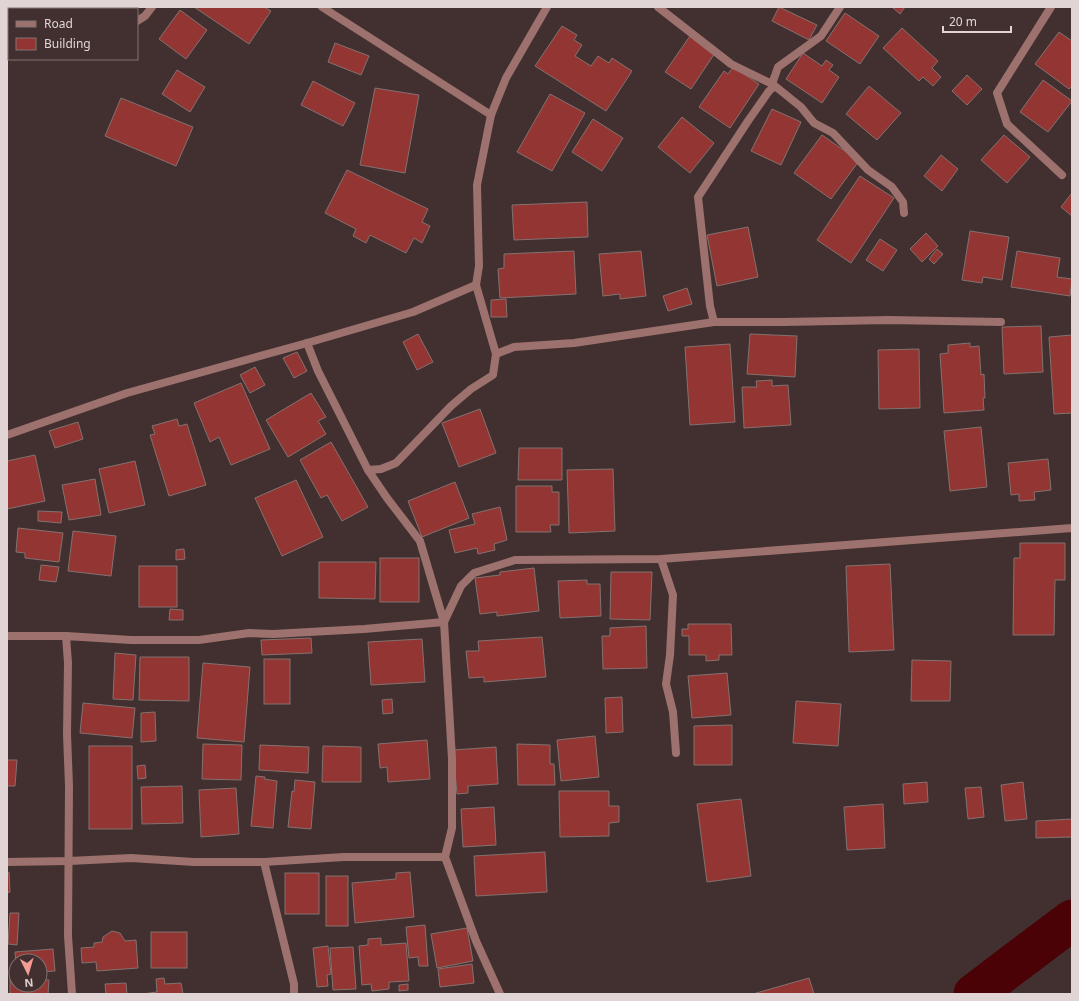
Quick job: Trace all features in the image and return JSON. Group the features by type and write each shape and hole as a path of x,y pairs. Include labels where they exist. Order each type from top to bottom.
{"street":[{"path":"138,20 145,16 152,7"},
{"path":"322,7 491,115"},
{"path":"368,470 381,469 396,463 451,406 471,389 493,375 496,354 476,285 479,266 477,185 491,115 506,78 547,7"},
{"path":"658,7 731,64 772,84 778,67 821,36 840,7"},
{"path":"1051,7 997,93 1007,124 1062,175"},
{"path":"714,322 710,306 698,197 748,121 769,91 775,86 801,107 814,123 833,133 868,170 892,187 902,202 904,213"},
{"path":"7,435 128,393 413,312 476,285"},
{"path":"496,354 514,347 574,342 714,322 889,320 1001,322"},
{"path":"307,343 318,371 368,470 387,498 420,541 444,622 452,759 452,828 445,857 476,941 500,994"},
{"path":"444,622 461,586 474,573 515,560 661,559 1072,528"},
{"path":"661,559 673,595 670,655 666,684 673,712 676,753"},
{"path":"7,636 66,636 131,640 199,640 249,633 273,634 444,622"},
{"path":"66,636 68,663 67,734 69,786 68,936 72,994"},
{"path":"7,862 131,858 194,862 264,862 344,857 445,857"},
{"path":"264,862 294,984 294,994"}],"building":[{"path":"88,7 89,8 65,8"},
{"path":"194,7 264,7 271,11 249,44"},
{"path":"779,7 817,25 809,40 772,21"},
{"path":"892,7 905,7 900,14"},
{"path":"180,10 207,30 186,59 159,39"},
{"path":"845,13 879,36 860,64 826,41"},
{"path":"562,26 577,35 574,40 582,45 575,56 591,66 598,56 609,63 612,58 632,71 606,111 535,66"},
{"path":"902,28 938,61 932,68 941,77 933,86 923,77 919,81 883,48"},
{"path":"1059,32 1072,41 1072,86 1069,89 1035,64"},
{"path":"690,36 715,53 691,89 665,72"},
{"path":"335,43 369,56 361,75 328,62"},
{"path":"803,53 822,66 826,60 833,65 829,70 839,77 822,103 786,79"},
{"path":"733,67 759,84 730,128 699,107 724,71 728,74"},
{"path":"177,70 205,87 190,112 162,94"},
{"path":"967,75 982,89 967,105 952,91"},
{"path":"1043,80 1072,101 1048,132 1020,112"},
{"path":"313,81 355,103 343,126 301,105"},
{"path":"869,86 901,113 877,140 846,114"},
{"path":"375,88 419,95 405,173 360,165"},
{"path":"550,94 585,113 552,171 517,152"},
{"path":"121,98 193,127 176,166 105,136"},
{"path":"772,109 801,122 781,165 751,151"},
{"path":"682,117 714,143 690,173 658,147"},
{"path":"593,119 623,138 602,171 572,152"},
{"path":"822,135 859,161 831,199 794,173"},
{"path":"1004,135 1030,157 1007,183 981,160"},
{"path":"941,155 958,169 942,191 924,176"},
{"path":"347,170 428,209 422,222 430,226 422,243 414,238 406,253 370,235 366,243 353,236 356,229 325,213"},
{"path":"860,176 894,198 851,263 817,240"},
{"path":"1072,193 1072,216 1061,207"},
{"path":"587,202 588,237 514,240 512,205"},
{"path":"748,227 758,277 717,286 707,235"},
{"path":"970,231 1009,237 1002,280 983,277 982,283 962,280"},
{"path":"926,233 938,246 922,262 910,249"},
{"path":"880,239 897,250 883,271 866,260"},
{"path":"937,249 943,254 934,264 929,259"},
{"path":"574,251 576,294 500,298 498,269 504,268 504,254"},
{"path":"641,251 646,296 620,299 620,294 603,296 599,254"},
{"path":"1017,251 1060,258 1057,277 1072,279 1070,296 1011,287"},
{"path":"687,288 692,304 668,311 663,296"},
{"path":"506,299 507,317 491,317 491,300"},
{"path":"1041,326 1043,372 1004,374 1002,327"},
{"path":"418,334 433,362 417,370 403,342"},
{"path":"750,334 797,336 795,377 747,374"},
{"path":"1072,335 1072,413 1054,414 1049,337"},
{"path":"970,343 970,347 979,346 981,375 984,374 984,410 944,413 940,354 948,353 948,345"},
{"path":"730,344 735,422 690,425 685,347"},
{"path":"919,349 920,408 879,409 878,350"},
{"path":"297,352 307,371 294,378 283,358"},
{"path":"255,367 265,385 250,393 240,375"},
{"path":"772,380 772,386 788,385 791,425 744,428 742,387 757,387 756,381"},
{"path":"241,383 270,449 231,465 219,437 210,442 194,403"},
{"path":"311,393 326,417 318,421 326,434 288,457 266,420"},
{"path":"480,409 496,453 459,467 442,423"},
{"path":"177,419 179,426 187,424 206,485 169,496 150,435 155,434 152,426"},
{"path":"78,422 83,439 55,448 49,431"},
{"path":"981,427 987,487 950,491 944,431"},
{"path":"331,442 368,507 342,521 327,495 321,498 300,460"},
{"path":"519,448 562,448 562,480 518,480"},
{"path":"35,455 45,501 7,509 7,461"},
{"path":"1048,459 1051,490 1034,492 1035,500 1019,501 1019,494 1011,495 1008,463"},
{"path":"135,461 145,505 109,513 99,469"},
{"path":"613,469 615,531 569,533 567,470"},
{"path":"95,479 101,515 69,520 62,485"},
{"path":"296,480 323,537 282,556 255,498"},
{"path":"455,482 469,518 422,537 408,501"},
{"path":"516,486 552,486 552,492 559,492 559,525 550,525 551,532 516,532"},
{"path":"500,507 507,540 494,544 495,550 478,554 477,548 455,553 449,530 475,524 472,514"},
{"path":"38,511 62,512 61,523 38,521"},
{"path":"18,528 63,533 59,562 25,558 25,553 16,552"},
{"path":"73,531 116,536 111,576 68,571"},
{"path":"1020,543 1065,543 1065,580 1055,580 1054,635 1013,635 1014,558 1020,558"},
{"path":"184,549 185,559 176,560 176,550"},
{"path":"380,558 419,558 419,602 380,602"},
{"path":"319,562 376,562 375,599 319,598"},
{"path":"890,564 894,650 849,652 846,566"},
{"path":"41,565 59,567 56,582 39,580"},
{"path":"139,566 177,566 177,607 139,607"},
{"path":"534,568 539,611 497,616 497,612 480,614 475,578 500,575 500,572"},
{"path":"611,572 652,572 650,620 610,619"},
{"path":"587,580 587,584 600,584 601,616 560,618 558,581"},
{"path":"170,609 183,610 183,620 169,620"},
{"path":"688,624 731,624 732,655 719,655 719,660 706,661 706,655 689,655 689,636 682,636 682,629 688,629"},
{"path":"646,626 647,668 603,669 602,636 610,636 610,628"},
{"path":"542,637 546,677 484,682 484,677 469,678 466,651 479,651 478,641"},
{"path":"311,638 312,653 262,655 261,640"},
{"path":"422,639 425,682 371,685 368,642"},
{"path":"115,653 136,655 133,700 113,699"},
{"path":"140,657 189,657 189,701 139,700"},
{"path":"264,659 290,659 290,704 264,704"},
{"path":"912,660 951,661 950,701 911,701"},
{"path":"203,663 250,667 244,742 197,738"},
{"path":"727,673 731,715 692,718 688,676"},
{"path":"622,697 623,732 606,733 605,698"},
{"path":"392,699 393,713 383,714 382,700"},
{"path":"796,701 841,704 838,746 793,743"},
{"path":"83,703 135,708 132,738 80,733"},
{"path":"155,712 156,741 141,742 141,713"},
{"path":"732,725 732,765 694,765 694,726"},
{"path":"595,736 599,777 561,781 557,740"},
{"path":"427,740 430,779 388,782 387,767 380,768 378,744"},
{"path":"203,744 242,745 241,780 202,779"},
{"path":"517,744 550,745 550,764 554,764 555,785 518,785"},
{"path":"260,745 309,747 308,773 259,770"},
{"path":"89,746 132,746 132,829 89,829"},
{"path":"323,746 361,747 361,782 322,782"},
{"path":"496,747 498,784 468,786 468,793 457,794 453,750"},
{"path":"7,760 17,760 15,786 7,786"},
{"path":"145,765 146,778 138,779 137,766"},
{"path":"256,776 277,781 273,828 251,826"},
{"path":"295,780 315,782 311,829 288,827 292,791 294,792"},
{"path":"927,782 928,802 904,804 903,784"},
{"path":"1023,782 1027,819 1005,821 1001,785"},
{"path":"182,786 183,823 142,824 141,787"},
{"path":"981,787 984,817 968,819 965,788"},
{"path":"236,788 239,834 201,837 199,790"},
{"path":"559,791 609,791 609,806 619,806 619,822 609,823 609,836 560,837"},
{"path":"741,799 751,876 707,882 697,804"},
{"path":"883,804 885,848 847,850 844,807"},
{"path":"494,807 496,845 463,847 461,809"},
{"path":"1072,819 1072,837 1036,838 1036,821"},
{"path":"545,852 547,892 476,896 474,856"},
{"path":"9,872 10,892 7,893 7,873"},
{"path":"410,872 414,917 355,923 352,883 396,879 396,873"},
{"path":"285,873 319,873 319,914 285,914"},
{"path":"326,876 348,876 348,926 326,926"},
{"path":"10,913 19,913 17,945 8,944"},
{"path":"425,925 428,966 419,966 418,957 409,958 406,927"},
{"path":"467,928 473,961 437,968 431,934"},
{"path":"112,931 120,933 125,941 136,940 138,968 97,971 96,962 82,963 81,948 94,947 94,943 102,942 103,937"},
{"path":"151,932 187,932 187,968 151,968"},
{"path":"381,938 381,945 406,943 409,981 389,982 389,989 372,991 371,984 362,985 359,946 368,945 368,939"},
{"path":"328,946 331,974 327,975 328,986 317,987 313,948"},
{"path":"353,947 356,989 333,990 330,948"},
{"path":"53,949 55,971 48,971 48,953 15,952"},
{"path":"472,964 474,983 440,987 438,969"},
{"path":"164,978 165,984 181,983 183,994 142,994 157,992 156,979"},
{"path":"809,978 814,994 753,994"},
{"path":"49,980 48,994 10,994 48,993"},
{"path":"126,983 127,994 106,994 105,984"},
{"path":"408,984 408,990 399,991 399,985"}],"waterway":[{"path":"974,994 1072,920"}]}
